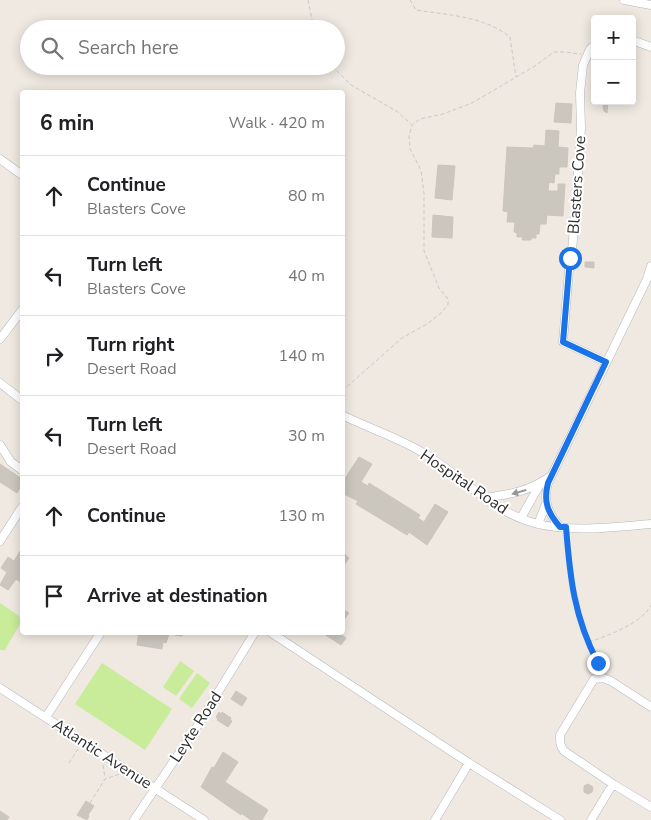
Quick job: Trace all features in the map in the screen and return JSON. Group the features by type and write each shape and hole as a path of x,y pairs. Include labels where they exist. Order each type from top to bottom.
{"street":[{"path":"624,0 651,5"},
{"path":"636,41 651,47"},
{"path":"586,55 591,49"},
{"name":"Blasters Cove","path":"586,55 582,64 580,93 581,128 575,218 563,342 606,362"},
{"path":"0,159 20,174"},
{"path":"563,527 550,515 545,493 551,476 647,279 651,266"},
{"path":"641,291 651,291"},
{"path":"0,339 20,313"},
{"path":"0,383 20,398"},
{"name":"Hospital Road","path":"345,416 426,454 493,505 538,524 601,528 651,524"},
{"path":"0,445 11,462 20,469"},
{"path":"484,498 524,491 551,476"},
{"path":"521,518 541,483"},
{"path":"538,524 546,504"},
{"path":"0,541 20,510"},
{"path":"46,717 99,635"},
{"name":"Leyte Road","path":"134,820 193,733 253,635"},
{"path":"275,635 469,763 560,820"},
{"path":"651,707 603,678 594,679 560,735 561,747 564,751 651,807"},
{"name":"Atlantic Avenue","path":"0,688 204,820"},
{"path":"435,820 469,763"},
{"path":"591,820 613,784"}],"path":[{"path":"308,0 312,20"},
{"path":"410,0 416,10 475,20 500,29 510,37 516,78"},
{"path":"345,388 402,338 427,324 448,305 448,299 439,288 424,251 424,194 421,170 410,149 409,136 412,125 420,119 443,114 472,104 516,78 554,52 586,55"},
{"path":"341,75 351,85 398,112 412,125"},
{"path":"563,527 572,592 581,624 603,678"},
{"path":"588,643 631,624 649,610 651,605"},
{"path":"69,764 84,741"},
{"path":"90,803 105,779 103,767 107,757"},
{"path":"105,779 117,776 124,768"}],"green space":[{"path":"0,603 19,616 20,624 5,650 0,650"},
{"path":"180,661 194,671 176,696 163,687"},
{"path":"102,663 172,709 145,750 75,704"},
{"path":"197,673 210,683 192,708 179,699"}],"building":[{"path":"556,103 572,104 571,123 554,122"},
{"path":"604,105 608,105 607,113 604,111"},
{"path":"546,130 559,131 558,147 568,148 567,167 559,167 559,174 555,174 554,183 549,182 548,191 558,191 558,184 565,184 563,216 547,215 546,224 540,224 539,234 536,234 536,238 522,240 523,237 517,237 517,233 514,232 515,222 507,222 508,212 503,211 507,147 533,148 534,145 545,146"},
{"path":"438,165 455,166 452,200 435,198"},
{"path":"433,215 453,217 452,238 432,237"},
{"path":"585,262 594,262 594,268 585,267"},
{"path":"359,457 372,464 361,482 368,486 369,483 420,515 418,518 424,522 435,504 448,512 427,545 409,532 407,535 356,504 358,501 345,494 345,478"},
{"path":"0,464 20,478 20,488 17,493 0,482"},
{"path":"20,551 20,582 16,579 8,590 0,585 7,572 1,568 8,557 14,561"},
{"path":"345,555 349,558 345,564"},
{"path":"139,635 169,635 166,643 163,642 162,649 137,645"},
{"path":"326,635 342,635 346,638 341,645"},
{"path":"236,691 247,698 242,706 231,699"},
{"path":"219,712 231,718 230,720 232,721 228,727 217,720 216,717"},
{"path":"223,752 238,762 225,782 268,810 262,820 251,820 241,813 241,815 201,787"},
{"path":"588,784 593,787 592,792 588,794 584,792 584,786"},
{"path":"86,801 94,806 87,820 77,815"},
{"path":"0,811 9,817 7,820 0,820"}],"route":[{"path":"570,258 563,342 606,362 548,483 545,493 550,515 560,527 566,527 572,592 589,646 598,663"}]}
